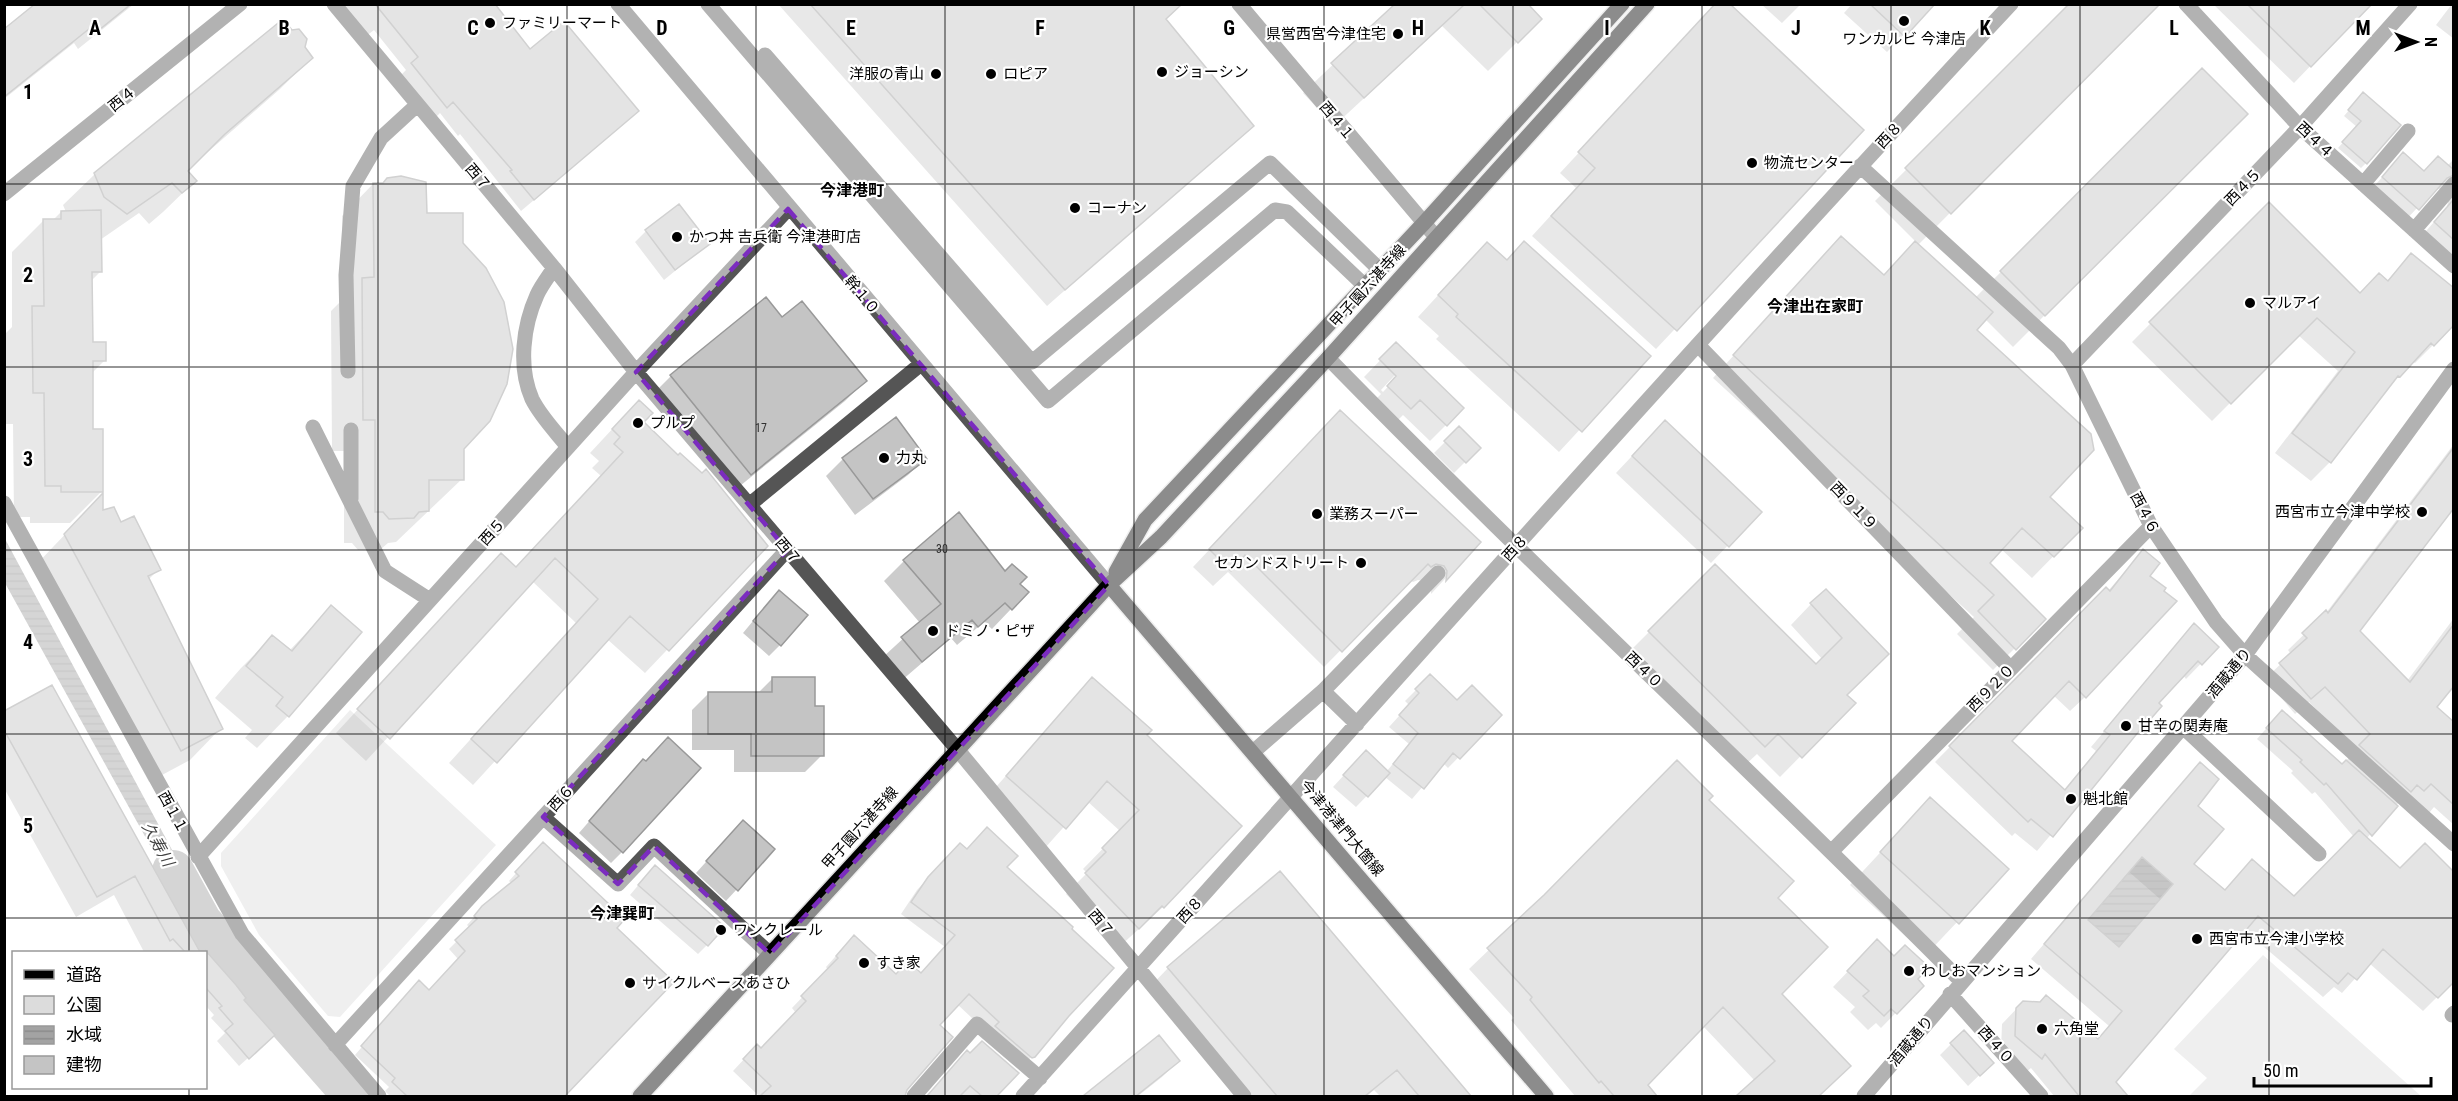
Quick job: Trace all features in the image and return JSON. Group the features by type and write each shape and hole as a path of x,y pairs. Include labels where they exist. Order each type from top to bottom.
{"main road":[{"name":"甲子園六湛寺線","path":"1109,585 1144,520 1424,223 1622,4"},
{"name":"甲子園六湛寺線","path":"640,1096 957,748 1109,585 1161,537 1328,357 1647,4"},
{"name":"今津港津門大箇線","path":"1109,585 1546,1096"}],"street":[{"name":"西４","path":"4,194 240,4"},
{"name":"西７","path":"334,4 554,268 636,372 957,748 1244,1096"},
{"name":"幹１０","path":"618,4 1109,585"},
{"path":"708,4 1048,401 1275,210 1287,212 1365,286"},
{"path":"723,4 1032,362 1270,163 1380,270"},
{"name":"西４１","path":"1239,4 1436,237"},
{"name":"西８","path":"1023,1096 1698,345 2011,4"},
{"name":"西４４","path":"2186,4 2300,127 2454,266"},
{"name":"西４５","path":"2072,365 2300,127 2410,4"},
{"path":"348,371 346,275 353,186 381,138 417,105"},
{"path":"2363,184 2408,131"},
{"name":"西４６","path":"1860,166 2059,348 2072,365 2151,526 2216,622 2245,655 2454,844"},
{"path":"2414,230 2454,184"},
{"name":"西５","path":"198,857 636,372 789,209"},
{"path":"554,268 537,295 526,328 523,362 532,398 549,425 568,447"},
{"name":"西９１９","path":"1698,345 2010,668"},
{"name":"西４０","path":"1328,357 1516,547 1832,851 1962,982"},
{"path":"749,505 921,364"},
{"name":"酒蔵通り","path":"1864,1096 2245,655 2454,369"},
{"path":"313,427 385,571 430,600"},
{"path":"351,430 351,503"},
{"name":"西１１","path":"4,503 242,934 379,1096"},
{"name":"西９２０","path":"1832,851 2151,526"},
{"name":"西６","path":"335,1045 786,550"},
{"path":"1253,752 1323,691 1438,573"},
{"path":"1323,691 1357,724"},
{"path":"2183,727 2319,854"},
{"path":"543,817 618,884 654,846 770,954"},
{"name":"西４０","path":"1950,994 2041,1096"},
{"path":"914,1096 977,1024 1040,1078"}],"highlighted area":[{"path":"788,209 1109,585 770,954 654,846 618,884 543,817 787,550 636,372"}],"green space":[{"path":"350,710 496,845 340,1017 328,1016 259,935 221,866 221,853"},
{"path":"2263,955 2421,1096 2189,1096 2207,1078 2174,1049"}],"water":[{"path":"4,537 207,915 194,925 5,583"},
{"path":"2142,857 2173,884 2119,947 2088,920"},
{"path":"299,1027 361,1096 346,1096 292,1034"}],"building":[{"path":"35,4 131,4 99,30 94,25 4,97 4,29"},
{"path":"375,4 495,4 530,49 564,21 639,111 534,200 510,171 512,170 453,102 447,108 411,63 418,57"},
{"name":"コーナン","path":"810,4 1182,4 1166,19 1254,126 1065,290"},
{"name":"県営西宮今津住宅","path":"1395,4 1465,4 1364,98 1331,63"},
{"path":"1479,4 1528,4 1542,19 1518,43"},
{"path":"1715,4 1730,4 1864,130 1677,331 1551,216 1595,168 1578,152"},
{"name":"ワンカルビ 今津店","path":"1870,4 1935,4 1905,37"},
{"path":"2069,4 2160,4 1951,214 1905,168"},
{"path":"2247,4 2372,4 2311,67"},
{"path":"283,19 292,30 299,29 307,39 305,47 313,58 225,134 188,171 197,181 182,193 172,183 127,214 104,197 94,173"},
{"path":"2202,68 2248,114 2045,316 2000,271"},
{"path":"2363,92 2401,125 2367,164 2342,142 2361,121 2348,110"},
{"path":"2403,152 2424,171 2438,156 2454,170 2454,175 2447,178 2419,210 2382,177"},
{"path":"401,176 426,182 427,213 463,213 463,243 486,268 504,302 513,349 507,384 490,421 464,449 464,480 429,480 429,511 419,512 414,518 389,519 383,512 375,512 375,420 363,420 362,278 374,277 373,183 383,183 387,178"},
{"path":"2454,199 2454,240 2434,222"},
{"path":"2269,202 2360,293 2379,273 2388,281 2411,253 2454,288 2454,325 2434,346 2431,343 2400,377 2398,376 2331,463 2292,433 2355,352 2317,318 2231,404 2149,322"},
{"name":"かつ丼 吉兵衛 今津港町店","path":"679,204 710,244 675,270 645,230"},
{"path":"101,210 102,272 92,272 93,342 106,342 106,361 93,361 93,429 103,429 103,492 61,492 61,486 45,486 44,393 33,393 32,306 44,306 43,219 61,219 61,211"},
{"path":"1841,236 1884,275 1915,241 1993,312 1977,330 2091,434 2094,450 2050,497 2083,528 2054,557 2022,528 1990,563 2046,619 2016,650 1978,611 1994,595 1733,355"},
{"path":"1524,241 1651,356 1582,432 1456,317 1458,314 1438,295 1487,242 1507,260"},
{"path":"766,297 782,317 802,301 867,381 751,475 670,375"},
{"path":"1396,342 1464,408 1447,426 1420,400 1411,409 1387,386 1396,376 1379,359"},
{"path":"639,400 653,413 644,422 678,455 680,453 702,473 706,469 768,546 669,651 630,616 497,763 471,739 598,599 555,558 390,739 357,709 501,553 516,567 623,452 614,444 620,437 612,429"},
{"path":"1340,410 1481,542 1446,581 1447,571 1444,566 1436,564 1431,567 1428,564 1342,652 1245,555 1231,571 1209,549"},
{"name":"力丸","path":"896,417 927,459 873,499 842,458"},
{"path":"1665,420 1762,512 1729,547 1632,456"},
{"path":"1459,426 1481,448 1466,463 1444,441"},
{"path":"2454,447 2454,508 2360,631 2410,682 2454,624 2454,686 2437,707 2454,722 2454,805 2431,784 2424,791 2417,785 2411,792 2359,745 2370,734 2325,687 2311,699 2279,663 2307,638 2302,633 2326,610 2328,613"},
{"path":"103,493 103,510 114,507 121,522 134,516 161,570 148,576 223,729 181,751 64,534"},
{"path":"959,512 1005,571 1012,564 1027,577 1020,584 1029,592 1012,610 1005,603 978,627 972,620 922,662 901,637 941,604 903,560"},
{"path":"2143,549 2160,563 2150,576 2166,588 2164,591 2177,601 2086,698 2069,681 2012,741 2065,790 2110,735 2104,731 2194,623 2219,647 2202,665 2198,661 2159,703 2162,706 2148,720 2053,837 2031,819 2028,822 1949,746 2106,587 2110,591"},
{"path":"1715,564 1816,664 1842,638 1810,603 1826,589 1889,654 1847,695 1856,703 1802,758 1778,734 1765,747 1648,631"},
{"path":"779,590 808,615 781,646 753,621"},
{"path":"331,605 362,632 289,717 276,706 283,697 246,666 272,635 292,651"},
{"path":"1430,674 1457,700 1472,685 1502,715 1460,759 1453,753 1424,789 1393,764 1418,733 1399,715 1419,693 1415,689"},
{"path":"772,677 815,677 815,706 824,706 824,756 751,756 751,734 708,734 708,692 772,692"},
{"path":"1092,677 1152,730 1147,735 1242,826 1164,908 1162,906 1139,929 1085,873 1106,852 1102,848 1139,810 1107,781 1066,829 1006,776"},
{"path":"52,685 199,951 184,951 173,939 170,941 135,876 97,897 4,730 4,711"},
{"path":"2282,710 2342,764 2346,760 2398,806 2372,836 2326,783 2324,785 2300,762 2302,760 2266,728"},
{"path":"668,737 701,768 623,853 589,821 643,759 646,761"},
{"path":"1366,750 1390,773 1368,797 1343,775"},
{"path":"1677,760 1713,796 1709,800 1794,881 1778,898 1828,947 1782,994 1851,1066 1819,1096 1736,1096 1775,1061 1723,1007 1648,1085 1657,1096 1614,1096 1601,1081 1599,1083 1530,1000 1532,997 1487,948 1544,895"},
{"path":"2200,762 2219,779 2198,806 2224,829 2194,864 2225,890 2252,859 2294,896 2359,830 2400,868 2425,843 2454,872 2454,982 2438,998 2383,949 2357,980 2348,973 2338,984 2258,916 2116,1082 2128,1096 2079,1096 2045,1054 2042,1059 2015,1036 2016,1008 2023,1001 2040,1002 2046,995 2098,1039 2122,1011 2044,944","holes":["2142,857 2173,884 2119,947 2088,920"]},
{"path":"1930,797 2009,869 1959,924 1880,852"},
{"path":"743,820 775,849 738,891 706,861"},
{"path":"987,827 1018,856 1007,867 1114,968 1035,1057 1032,1058 995,1026 999,1022 969,994 940,1025 953,1037 907,1090 905,1096 760,1096 771,1086 743,1059 757,1044 761,1048 806,1001 801,996 838,958 836,956 854,935 896,974 908,961 921,973 955,935 911,902 928,877 960,843 967,849"},
{"path":"543,842 625,919 617,928 674,982 565,1096 407,1096 392,1082 395,1078 361,1046 419,980 429,990 465,951 455,940 477,919 474,916 482,906 519,876 515,872"},
{"path":"655,865 725,927 708,946 638,885"},
{"path":"1280,871 1471,1096 1419,1096 1397,1070 1365,1096 1277,1096 1167,967"},
{"path":"1877,939 1894,956 1905,945 1929,967 1918,979 1924,986 1897,1014 1891,1009 1884,1016 1863,996 1869,991 1847,971"},
{"path":"207,952 275,1035 249,1059 225,1031 233,1024 219,1008 222,1006 207,989"},
{"path":"1964,1030 1994,1063 1980,1076 1950,1043"},
{"path":"1159,1035 1180,1061 1136,1096 1083,1096"},
{"path":"982,1041 1019,1073 997,1096 982,1096 970,1086 960,1096 927,1096 967,1050 970,1053"}],"waterway":[{"name":"久寿川","path":"173,871 201,922 354,1096"}],"place":[{"name":"ワンカルビ 今津店","path":"1904,21"},
{"name":"ファミリーマート","path":"490,23"},
{"name":"県営西宮今津住宅","path":"1398,34"},
{"name":"ジョーシン","path":"1162,72"},
{"name":"洋服の青山","path":"936,74"},
{"name":"ロピア","path":"991,74"},
{"name":"物流センター","path":"1752,163"},
{"name":"コーナン","path":"1075,208"},
{"name":"かつ丼 吉兵衛 今津港町店","path":"677,237"},
{"name":"マルアイ","path":"2250,303"},
{"name":"プルプ","path":"638,423"},
{"name":"力丸","path":"884,458"},
{"name":"西宮市立今津中学校","path":"2422,512"},
{"name":"業務スーパー","path":"1317,514"},
{"name":"セカンドストリート","path":"1361,563"},
{"name":"ドミノ・ピザ","path":"933,631"},
{"name":"甘辛の関寿庵","path":"2126,726"},
{"name":"魁北館","path":"2071,799"},
{"name":"ワンクレール","path":"721,930"},
{"name":"西宮市立今津小学校","path":"2197,939"},
{"name":"すき家","path":"864,963"},
{"name":"わしおマンション","path":"1909,971"},
{"name":"サイクルベースあさひ","path":"630,983"},
{"name":"六角堂","path":"2042,1029"}],"district":[{"name":"今津港町","path":"852,190"},
{"name":"今津出在家町","path":"1815,306"},
{"name":"今津巽町","path":"622,913"}]}
